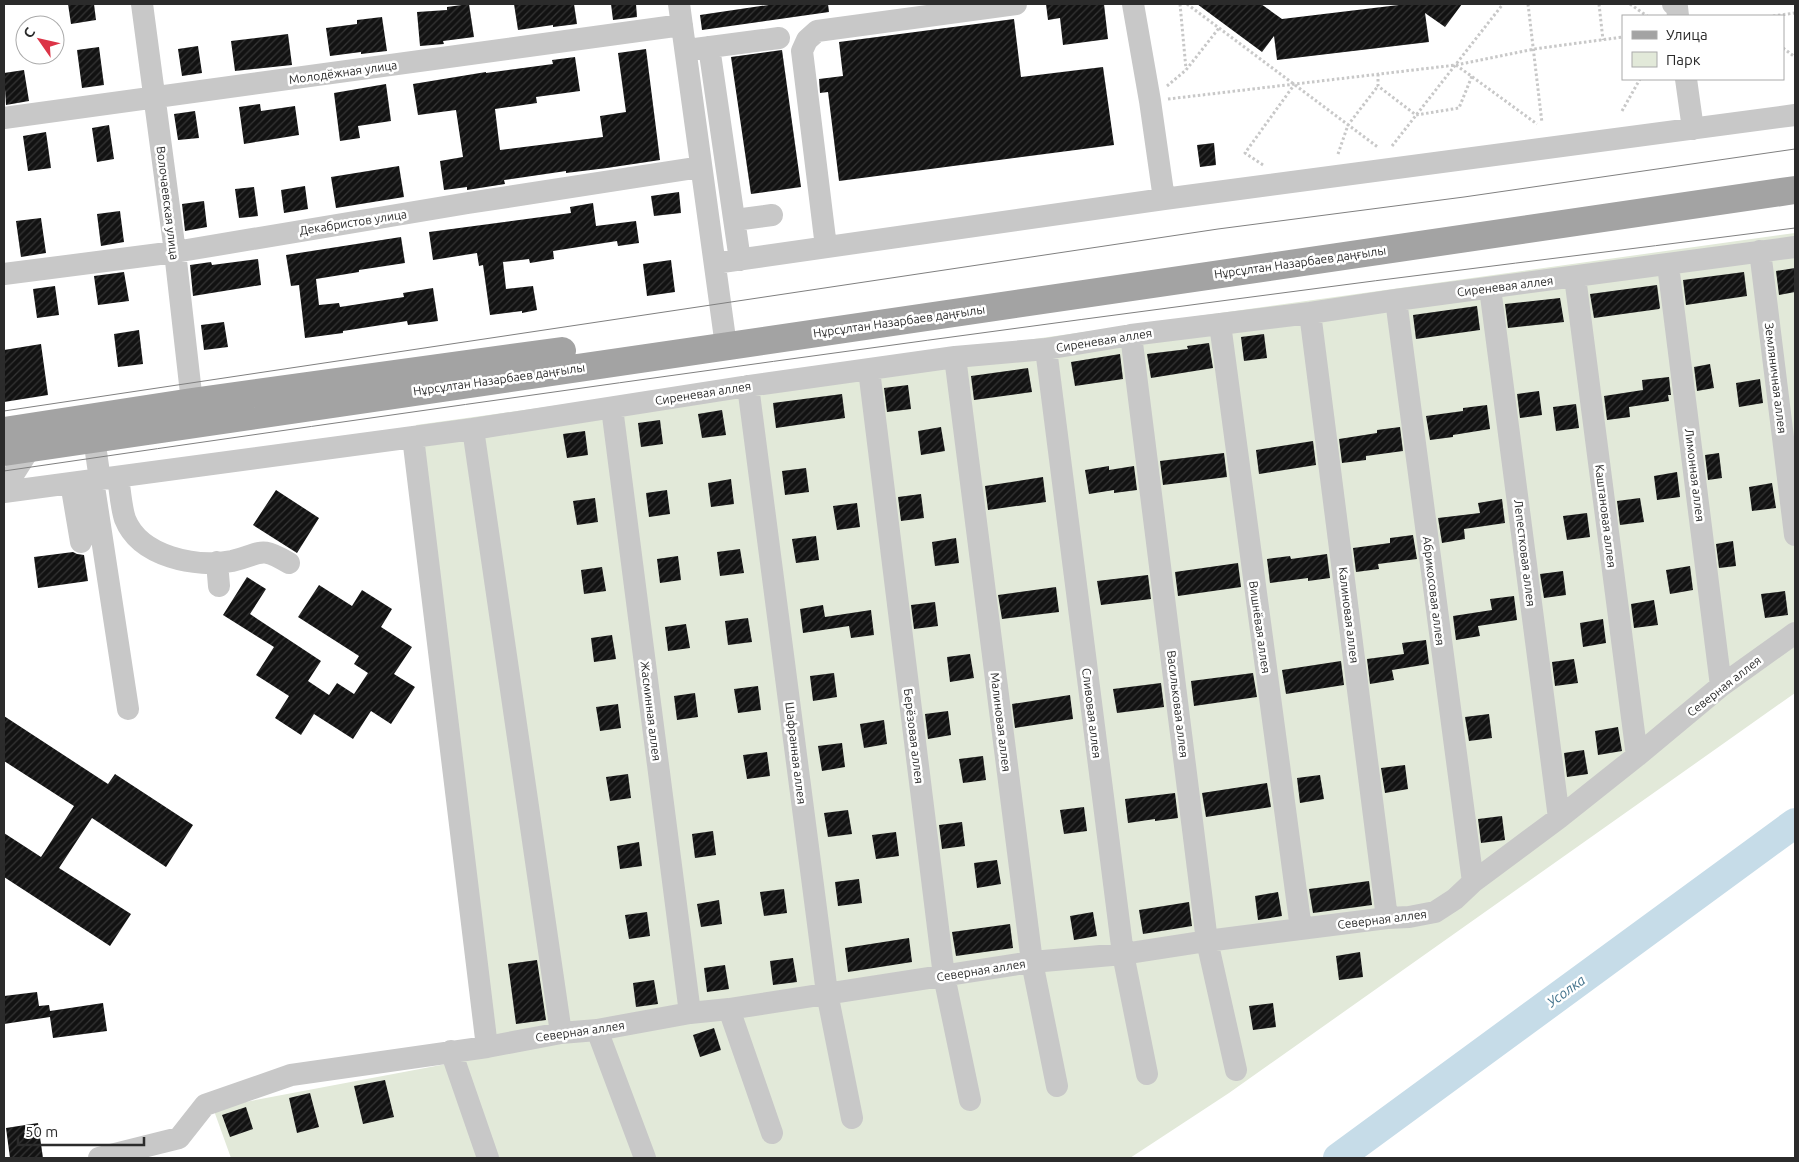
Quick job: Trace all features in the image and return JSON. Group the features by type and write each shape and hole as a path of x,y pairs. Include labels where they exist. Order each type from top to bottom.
{"main road":[{"name":"Нұрсұлтан Назарбаев даңғылы","path":"4,452 725,337 1795,172"},
{"name":"Нұрсұлтан Назарбаев даңғылы","path":"4,431 192,402 725,337 1795,190"}],"street":[{"name":"Волочаевская улица","path":"142,4 175,252 192,402"},
{"path":"826,248 802,51 807,40 817,31 1016,4"},
{"path":"1133,4 1150,101 1164,199"},
{"path":"1673,4 1677,7 1678,15"},
{"name":"Молодёжная улица","path":"4,118 154,98 684,10"},
{"path":"684,10 685,50 725,337"},
{"path":"685,50 779,38"},
{"path":"709,47 740,260"},
{"path":"1686,80 1693,129"},
{"path":"715,263 1164,199 1795,115"},
{"name":"Декабристов улица","path":"4,274 175,252 468,203 701,167"},
{"path":"735,220 772,214"},
{"name":"Сиреневая аллея","path":"4,490 104,479 473,429 748,386 955,357 1046,349 1131,335 1310,313 1795,247"},
{"name":"Земляничная аллея","path":"1760,251 1795,535"},
{"name":"Лимонная аллея","path":"1668,265 1721,686"},
{"name":"Каштановая аллея","path":"1575,276 1637,756"},
{"name":"Лепестковая аллея","path":"1490,288 1559,818"},
{"name":"Абрикосовая аллея","path":"1396,300 1472,882"},
{"name":"Калиновая аллея","path":"1310,313 1387,918"},
{"name":"Вишнёвая аллея","path":"1220,324 1301,929"},
{"name":"Васильковая аллея","path":"1131,335 1207,941 1236,1070"},
{"name":"Сливовая аллея","path":"1046,349 1122,954 1147,1074"},
{"name":"Малиновая аллея","path":"955,357 1032,962 1057,1086"},
{"name":"Берёзовая аллея","path":"869,370 944,976 970,1100"},
{"name":"Шафранная аллея","path":"748,386 827,993 852,1118"},
{"name":"Жасминная аллея","path":"612,408 690,1013"},
{"path":"473,429 562,1033"},
{"path":"413,437 487,1047"},
{"path":"94,438 104,479 128,708"},
{"path":"4,490 30,448"},
{"path":"104,479 136,537 156,551 172,557 208,563 232,560 262,552 272,553 290,563"},
{"path":"71,483 81,542"},
{"path":"217,562 219,586"},
{"name":"Северная аллея","path":"99,1158 179,1138 205,1105 291,1074 487,1047 690,1013 729,1009 1032,962 1122,954 1207,941 1387,918 1409,917 1434,912 1454,899 1472,882 1559,818 1721,686 1795,633"},
{"path":"729,1009 772,1133"},
{"path":"597,1030 645,1158"},
{"path":"451,1051 488,1158"}],"path":[{"path":"1180,4 1186,70"},
{"path":"1187,4 1379,148"},
{"path":"1392,146 1503,4"},
{"path":"1528,4 1542,123"},
{"path":"1599,4 1603,40"},
{"path":"1630,4 1646,15"},
{"path":"1780,15 1795,13"},
{"path":"1150,101 1186,70 1219,28"},
{"path":"1150,101 1456,65 1534,49 1622,37"},
{"path":"1784,49 1795,57"},
{"path":"1456,65 1537,124"},
{"path":"1338,154 1348,125 1378,86 1378,74"},
{"path":"1378,86 1416,115 1459,108 1472,76"},
{"path":"1622,111 1639,80"},
{"path":"1263,165 1245,152 1294,84"}],"green space":[{"path":"1795,233 1795,693 1229,1093 1130,1158 231,1158 213,1108 494,1055 416,425"}],"building":[{"path":"68,4 94,4 96,20 71,24"},
{"path":"469,4 474,37 443,41 444,44 420,46 417,12 447,10 447,7"},
{"path":"514,4 574,4 577,24 518,30"},
{"path":"611,4 636,4 637,17 613,20"},
{"path":"775,4 828,4 829,12 702,30 700,15"},
{"path":"1046,4 1104,4 1108,39 1063,45 1060,18 1048,20"},
{"path":"1197,4 1261,4 1282,19 1407,4 1462,4 1445,27 1425,13 1429,42 1277,60 1274,36 1262,52"},
{"path":"382,17 387,51 330,56 326,28 357,24 357,20"},
{"path":"1014,19 1021,77 1103,67 1114,145 839,181 828,92 820,93 819,79 843,76 839,42"},
{"path":"288,34 292,65 235,71 231,41"},
{"path":"198,46 202,73 182,76 178,49"},
{"path":"99,47 104,85 82,88 77,50"},
{"path":"646,49 660,160 504,180 505,184 467,190 467,187 444,190 440,161 463,157 456,110 418,115 413,84 486,72 553,64 552,60 575,57 580,91 536,97 537,103 495,109 500,150 603,137 600,116 626,112 618,53"},
{"path":"782,50 801,187 751,194 731,57"},
{"path":"24,70 29,101 6,105 4,73"},
{"path":"386,84 391,121 358,126 360,138 340,141 334,93"},
{"path":"260,104 261,111 295,106 299,135 244,144 239,107"},
{"path":"195,111 199,138 178,140 174,114"},
{"path":"109,125 114,159 97,162 92,128"},
{"path":"46,132 51,168 28,171 23,136"},
{"path":"1214,143 1216,165 1200,167 1197,145"},
{"path":"399,166 404,197 336,208 331,177"},
{"path":"305,186 308,209 284,213 281,190"},
{"path":"254,187 258,216 239,218 235,189"},
{"path":"679,192 681,213 654,216 651,196"},
{"path":"204,201 207,227 185,231 182,204"},
{"path":"593,203 596,226 636,221 639,243 618,246 617,241 553,251 554,259 530,263 529,259 503,262 506,289 533,286 537,310 490,315 483,265 479,266 477,253 433,260 429,232 571,213 570,207"},
{"path":"120,211 124,242 101,246 97,214"},
{"path":"41,218 46,253 21,257 16,221"},
{"path":"401,237 405,263 316,279 319,305 339,303 340,307 404,297 403,293 433,288 438,321 408,325 407,321 305,338 299,285 291,286 286,255"},
{"path":"258,259 261,285 193,296 190,265 211,262 212,265"},
{"path":"671,260 675,292 647,296 643,264"},
{"path":"1795,268 1795,292 1779,295 1776,271"},
{"path":"124,272 129,301 98,305 94,276"},
{"path":"1744,272 1747,296 1686,305 1683,280"},
{"path":"1657,285 1659,309 1594,318 1590,294"},
{"path":"55,286 59,315 37,318 33,289"},
{"path":"1560,298 1564,322 1508,328 1505,304"},
{"path":"1477,306 1480,330 1416,339 1413,315"},
{"path":"224,322 228,347 204,350 201,325"},
{"path":"139,330 143,364 118,367 114,334"},
{"path":"1264,334 1267,358 1244,361 1241,337"},
{"path":"1209,343 1213,368 1151,378 1147,354 1188,349 1187,346"},
{"path":"41,344 48,395 4,402 4,350"},
{"path":"1120,354 1123,379 1075,386 1071,362"},
{"path":"1710,364 1714,388 1697,391 1694,367"},
{"path":"1028,368 1032,392 974,400 971,376"},
{"path":"1669,377 1671,395 1668,395 1669,401 1629,407 1630,417 1607,420 1604,396 1643,390 1642,380"},
{"path":"1760,379 1763,403 1739,407 1736,383"},
{"path":"908,385 911,409 887,412 884,388"},
{"path":"1539,391 1542,415 1520,418 1517,394"},
{"path":"842,394 845,418 776,428 773,403"},
{"path":"1576,404 1579,428 1556,431 1553,407"},
{"path":"1487,405 1490,429 1430,440 1426,416 1463,411 1463,408"},
{"path":"722,410 726,435 702,438 698,414"},
{"path":"660,420 663,444 641,447 638,423"},
{"path":"941,427 945,451 921,455 918,431"},
{"path":"1400,427 1403,451 1366,456 1366,460 1342,463 1339,439"},
{"path":"585,431 588,455 567,458 563,434"},
{"path":"1313,441 1316,465 1259,474 1256,450"},
{"path":"1224,453 1227,477 1163,485 1160,461"},
{"path":"1719,453 1722,478 1708,480 1705,455"},
{"path":"1109,466 1109,470 1134,466 1137,490 1114,493 1114,490 1089,494 1085,470"},
{"path":"806,468 809,492 785,495 782,471"},
{"path":"1677,472 1680,497 1657,500 1654,476"},
{"path":"1043,477 1046,502 988,510 985,486"},
{"path":"731,479 734,504 711,507 708,483"},
{"path":"1772,483 1776,508 1752,511 1749,487"},
{"path":"276,490 319,518 297,553 253,525"},
{"path":"667,490 670,514 649,517 646,493"},
{"path":"921,494 924,518 901,521 898,497"},
{"path":"595,498 598,522 577,525 573,501"},
{"path":"1640,498 1644,522 1620,525 1617,501"},
{"path":"1502,499 1505,523 1464,529 1465,539 1442,543 1438,518 1480,513 1478,503"},
{"path":"857,503 860,527 837,530 833,506"},
{"path":"1587,513 1590,537 1567,540 1563,516"},
{"path":"1413,535 1417,559 1378,564 1379,569 1356,572 1353,548 1390,543 1390,538"},
{"path":"816,536 819,560 796,563 792,539"},
{"path":"956,538 959,563 935,566 932,542"},
{"path":"1733,541 1736,566 1719,568 1716,544"},
{"path":"740,549 744,573 720,576 717,552"},
{"path":"73,552 84,555 88,581 38,588 34,557"},
{"path":"1327,554 1330,578 1308,581 1308,578 1270,583 1267,559 1290,556 1291,559"},
{"path":"678,556 681,580 660,583 657,559"},
{"path":"1238,563 1241,587 1178,596 1175,572"},
{"path":"1690,566 1693,590 1670,594 1666,570"},
{"path":"602,567 606,591 584,594 581,570"},
{"path":"1563,571 1566,595 1544,598 1540,574"},
{"path":"1148,575 1151,599 1101,605 1097,581"},
{"path":"247,577 266,589 250,614 321,661 308,681 329,695 337,683 354,694 368,673 354,664 359,656 298,617 319,585 352,606 362,590 392,609 381,627 412,647 394,674 415,687 391,724 371,711 353,739 314,714 301,735 275,718 289,696 256,675 274,647 223,615"},
{"path":"1056,587 1059,612 1002,619 998,595"},
{"path":"1785,591 1788,615 1765,618 1761,594"},
{"path":"1514,596 1517,620 1478,626 1480,636 1456,640 1453,616 1492,610 1490,599"},
{"path":"1654,600 1658,625 1634,628 1631,604"},
{"path":"935,602 938,626 914,629 911,605"},
{"path":"823,605 825,617 871,610 874,635 851,638 849,626 803,633 800,609"},
{"path":"748,618 752,642 728,645 725,621"},
{"path":"1603,619 1606,643 1583,647 1580,623"},
{"path":"686,624 690,648 668,651 665,627"},
{"path":"612,635 616,659 594,662 591,638"},
{"path":"1426,640 1429,664 1392,670 1394,680 1370,684 1367,659 1404,654 1402,643"},
{"path":"970,654 974,678 950,682 947,657"},
{"path":"1574,659 1578,683 1555,686 1552,662"},
{"path":"1341,661 1344,685 1286,694 1282,670"},
{"path":"834,673 837,697 813,701 810,676"},
{"path":"1253,673 1257,697 1194,706 1191,681"},
{"path":"1161,683 1164,707 1117,713 1113,689"},
{"path":"758,686 761,710 738,713 734,689"},
{"path":"695,693 698,717 677,720 674,696"},
{"path":"1070,695 1073,719 1015,728 1012,704"},
{"path":"618,704 621,728 600,731 596,707"},
{"path":"948,711 951,735 928,739 925,714"},
{"path":"1489,714 1492,738 1469,741 1465,717"},
{"path":"4,716 108,784 115,774 193,825 166,867 92,818 59,868 131,914 110,946 4,877 4,833 41,857 74,806 4,761"},
{"path":"884,720 887,744 864,748 860,724"},
{"path":"1618,727 1622,751 1598,755 1595,731"},
{"path":"842,743 845,767 822,771 818,746"},
{"path":"1584,750 1588,774 1567,777 1564,753"},
{"path":"767,752 770,776 747,779 743,755"},
{"path":"983,756 986,780 963,783 959,759"},
{"path":"1405,765 1408,789 1385,793 1381,768"},
{"path":"628,774 631,798 610,801 606,777"},
{"path":"1320,775 1324,799 1300,803 1297,778"},
{"path":"1267,783 1271,807 1206,817 1202,793"},
{"path":"1175,793 1178,818 1128,823 1125,799"},
{"path":"1084,807 1087,831 1064,834 1060,810"},
{"path":"848,810 852,834 828,837 824,813"},
{"path":"1502,816 1505,840 1481,843 1478,819"},
{"path":"962,822 965,846 942,849 939,825"},
{"path":"713,831 716,855 695,858 692,834"},
{"path":"896,832 899,856 876,859 872,835"},
{"path":"639,842 642,866 620,869 617,846"},
{"path":"997,860 1001,884 977,888 974,863"},
{"path":"859,879 862,903 838,906 835,882"},
{"path":"1369,881 1372,905 1313,913 1309,889"},
{"path":"784,889 787,913 764,916 760,892"},
{"path":"1278,892 1282,916 1258,920 1255,896"},
{"path":"719,900 722,924 701,927 697,904"},
{"path":"1189,902 1192,926 1143,934 1139,910"},
{"path":"647,912 650,936 629,939 625,915"},
{"path":"1093,912 1097,936 1074,940 1070,916"},
{"path":"1010,924 1013,948 956,956 952,932"},
{"path":"909,938 912,962 848,972 845,948"},
{"path":"1360,952 1363,977 1339,980 1336,956"},
{"path":"793,958 797,982 773,985 770,961"},
{"path":"537,960 546,1020 516,1024 508,964"},
{"path":"725,965 729,989 707,992 704,968"},
{"path":"654,980 658,1004 636,1007 633,983"},
{"path":"37,992 39,1006 49,1005 50,1011 103,1003 107,1031 53,1038 50,1017 4,1024 4,996"},
{"path":"1273,1003 1276,1027 1253,1030 1249,1006"},
{"path":"714,1028 721,1050 700,1057 693,1035"},
{"path":"385,1080 394,1117 363,1124 354,1086"},
{"path":"310,1093 319,1127 297,1133 289,1098"},
{"path":"246,1107 253,1129 230,1137 222,1115"},
{"path":"38,1123 43,1158 10,1158 6,1128"}],"waterway":[{"name":"Усолка","path":"1338,1158 1795,823"}],"tram line":[{"path":"4,411 1218,229 1464,197 1795,149"},
{"path":"4,471 928,340 1795,228"}]}
